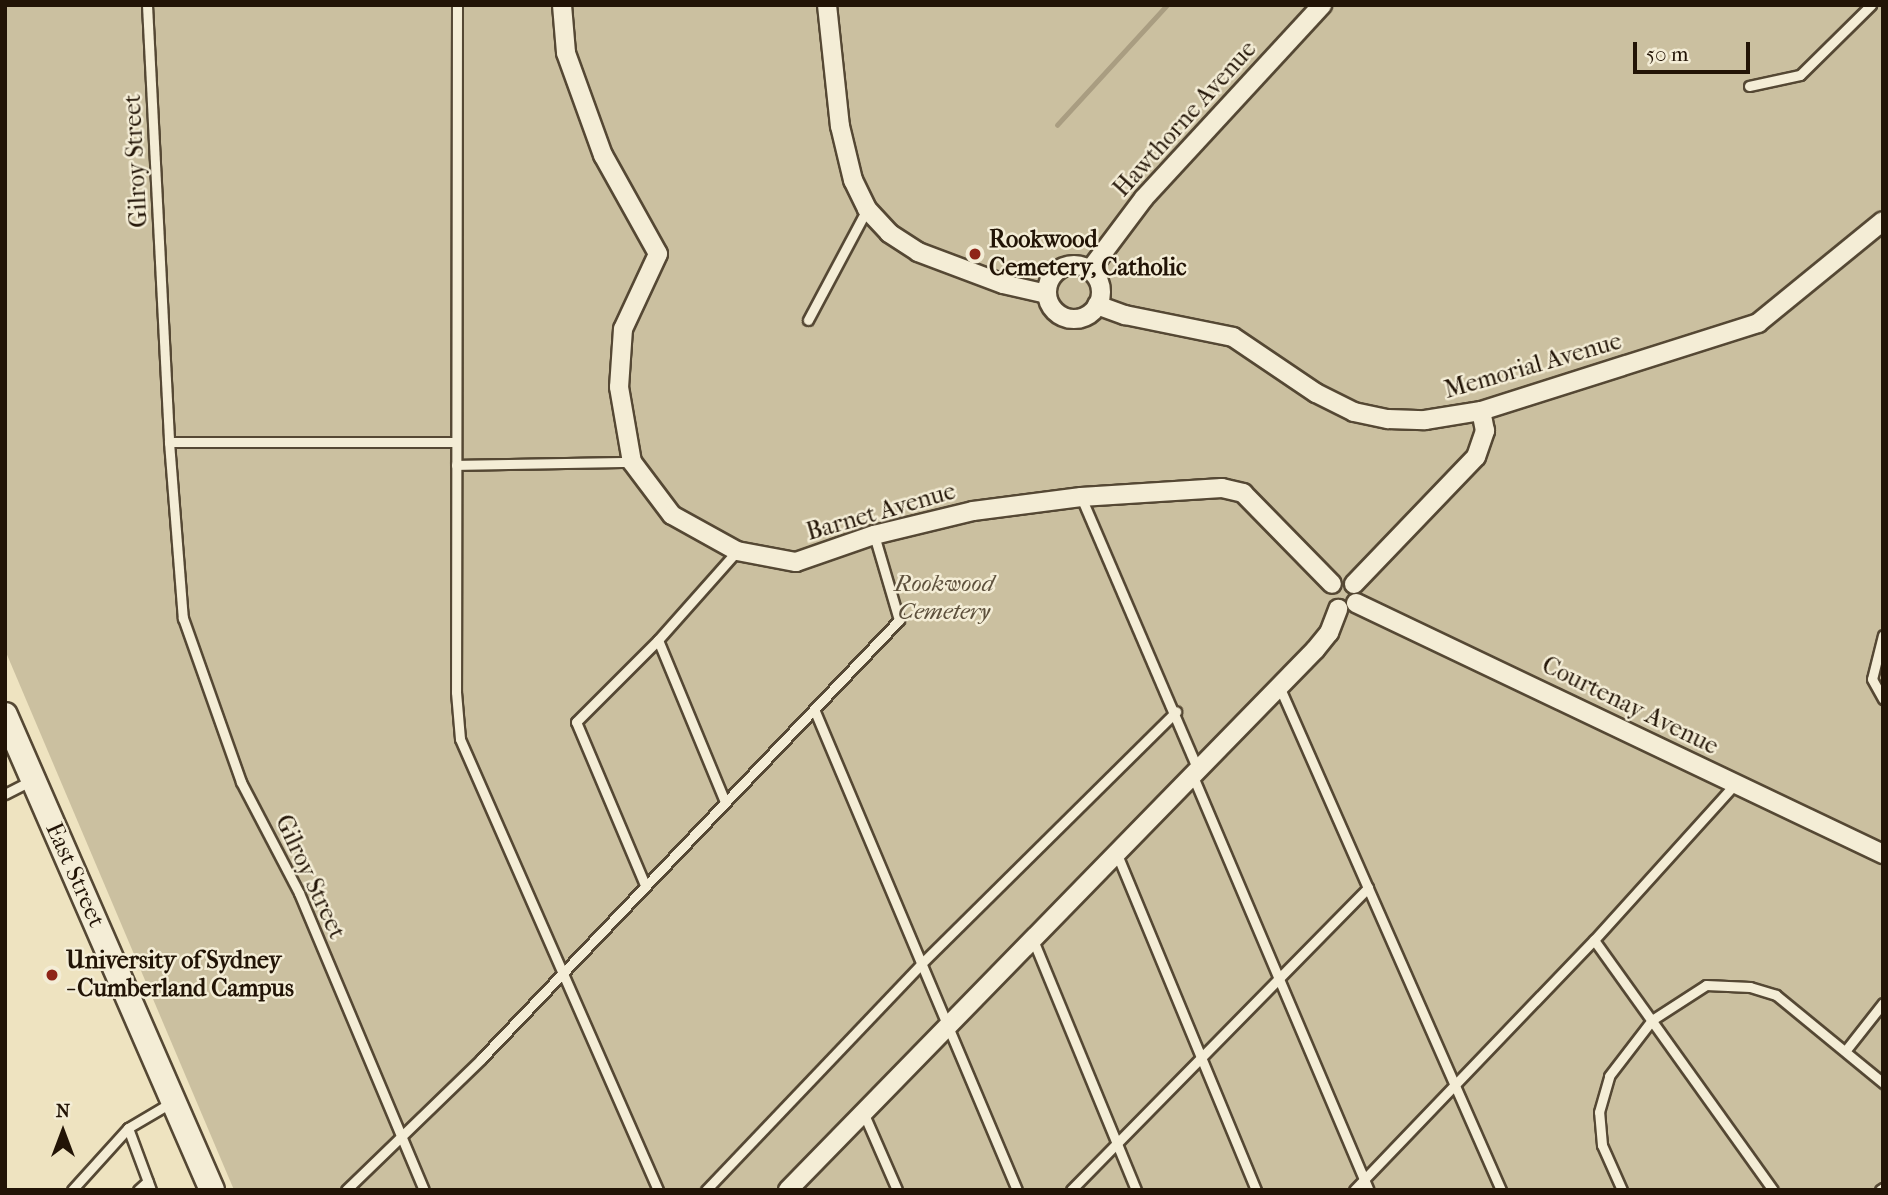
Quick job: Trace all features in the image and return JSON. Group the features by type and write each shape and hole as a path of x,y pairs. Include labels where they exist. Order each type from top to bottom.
{"main road":[{"name":"East Street","path":"5,715 212,1190"}],"street":[{"name":"Barnet Avenue","path":"562,5 566,52 603,155 658,254 623,329 619,387 632,462 672,515 737,551 796,562 874,535 973,511 1081,497 1222,488 1242,493 1332,584"},
{"path":"827,5 840,126 853,180 867,209 889,233 918,252 1003,284 1047,294"},
{"name":"Hawthorne Avenue","path":"1090,270 1144,198 1322,5"},
{"name":"Memorial Avenue","path":"1097,305 1125,315 1233,337 1316,393 1363,414 1425,420 1481,411 1758,323 1883,221"},
{"path":"1063,267 1090,270 1100,286 1097,305 1082,317 1068,318 1051,307 1047,294 1052,275 1063,267"},
{"path":"1338,609 1356,603 1354,584 1476,457 1485,431 1481,411"},
{"path":"1338,609 1329,598 1332,584 1343,580 1354,584"},
{"name":"Courtenay Avenue","path":"1356,603 1883,854"},
{"path":"788,1190 1194,770 1279,686 1329,633 1338,609"}],"lane":[{"name":"Gilroy Street","path":"147,5 169,442 177,576 183,618 242,782 299,893 424,1190"},
{"path":"457,5 456,466 460,739 487,807 564,970 657,1190"},
{"path":"1749,86 1800,75 1871,5"},
{"path":"807,320 867,209"},
{"path":"169,442 456,442"},
{"path":"456,466 632,462"},
{"path":"1081,497 1176,712 1194,770 1369,1190"},
{"path":"346,1190 401,1139 899,620 874,535"},
{"path":"645,885 576,722 658,640 737,551"},
{"path":"1883,635 1872,679 1883,699"},
{"path":"658,640 725,802"},
{"path":"1279,686 1501,1190"},
{"path":"814,709 1017,1190"},
{"path":"706,1190 921,964 1176,712"},
{"path":"5,794 33,779"},
{"path":"1354,1190 1594,940 1735,784"},
{"path":"1116,852 1256,1190"},
{"path":"1071,1190 1368,888"},
{"path":"1032,938 1136,1190"},
{"path":"1594,940 1773,1190"},
{"path":"1622,1190 1602,1145 1599,1112 1609,1076 1653,1020 1706,985 1750,987 1776,995 1883,1083"},
{"path":"1846,1050 1883,1003"},
{"path":"72,1190 128,1128 173,1101"},
{"path":"863,1112 897,1190"},
{"path":"128,1128 149,1185 138,1190"}],"green space":[{"name":"Rookwood Cemetery","path":"5,5 1883,5 1883,1190 234,1190 5,650"}],"waterway":[{"path":"1057,125 1167,5"}],"place":[{"name":"Rookwood Cemetery, Catholic","path":"975,254"},
{"name":"University of Sydney - Cumberland Campus","path":"52,975"}]}
